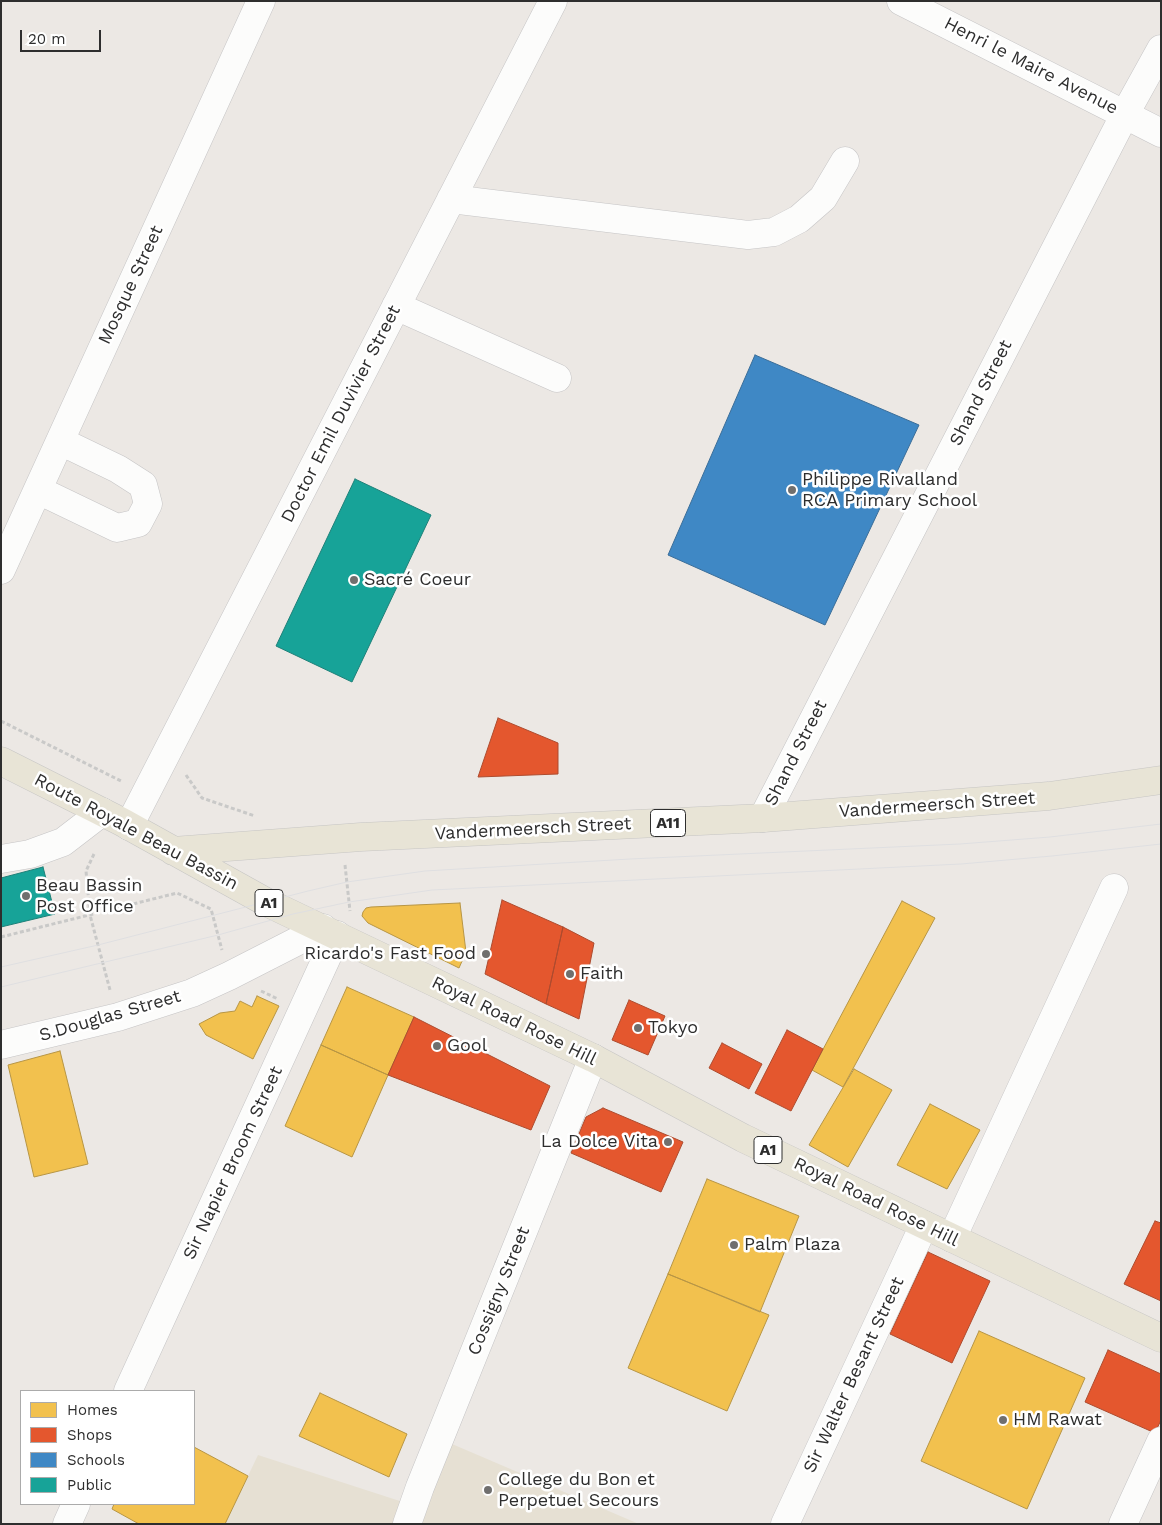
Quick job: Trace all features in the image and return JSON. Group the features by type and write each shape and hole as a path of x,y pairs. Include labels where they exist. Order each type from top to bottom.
{"main road":[{"name":"Route Royale Beau Bassin","path":"1,761 130,826 266,902 337,927 379,955"},
{"name":"Vandermeersch Street","path":"173,851 342,838 763,818 1049,796 1161,780"},
{"name":"Royal Road Rose Hill","path":"379,955 593,1058 743,1138 1161,1338"}],"street":[{"name":"Mosque Street","path":"1,570 261,1"},
{"name":"Doctor Emil Duvivier Street","path":"130,826 553,1"},
{"name":"Henri le Maire Avenue","path":"901,1 1161,133"},
{"name":"Shand Street","path":"763,818 1125,114 1161,49"},
{"path":"451,198 748,235 774,232 799,219 823,198 845,161"},
{"path":"396,306 557,378"},
{"path":"38,490 117,528 138,523 148,504 143,485 118,469 60,441"},
{"path":"1,859 30,854 63,842 102,812"},
{"path":"952,1238 1114,888"},
{"name":"S.Douglas Street","path":"1,1045 151,1008 192,993 337,927"},
{"name":"Sir Napier Broom Street","path":"128,1390 303,1011 337,927"},
{"name":"Cossigny Street","path":"407,1524 420,1487 593,1058"},
{"name":"Sir Walter Besant Street","path":"785,1524 924,1225"},
{"path":"1123,1524 1161,1440"},
{"path":"67,1524 76,1505"}],"path":[{"path":"164,759 185,774 202,798 260,817"},
{"path":"337,927 342,838"},
{"path":"1,937 177,893 211,908 229,976 303,1011"}],"shaded area":[{"name":"College du Bon et Perpetuel Secours","path":"438,1438 639,1524 225,1524 258,1455 409,1504"}],"building: Homes":[{"path":"902,901 935,918 843,1087 812,1070"},
{"path":"460,903 466,952 459,968 368,923 362,916 366,908 371,907"},
{"path":"347,987 414,1017 388,1075 321,1045"},
{"path":"257,996 279,1006 253,1059 206,1035 199,1024 220,1013 235,1011 240,1001 252,1007"},
{"path":"321,1045 388,1075 352,1157 285,1126"},
{"path":"60,1051 88,1164 34,1177 8,1065"},
{"path":"854,1069 892,1090 848,1167 809,1145"},
{"path":"930,1104 980,1130 947,1189 897,1165"},
{"name":"Palm Plaza","path":"707,1179 799,1216 760,1312 668,1274"},
{"path":"668,1274 769,1315 727,1411 628,1368"},
{"name":"HM Rawat","path":"979,1331 1085,1378 1027,1509 921,1461"},
{"path":"320,1393 407,1434 389,1477 299,1436"},
{"path":"195,1448 248,1476 225,1524 139,1524 112,1509 114,1505 195,1505"}],"building: Shops":[{"path":"498,718 558,743 558,774 478,777"},
{"path":"502,900 563,927 546,1004 485,974"},
{"name":"Faith","path":"563,927 594,943 579,1019 546,1004"},
{"name":"Tokyo","path":"629,1000 665,1016 648,1055 612,1040"},
{"name":"Gool","path":"414,1017 550,1086 531,1130 388,1075"},
{"path":"787,1030 823,1049 791,1111 755,1093"},
{"path":"722,1043 762,1064 749,1089 709,1068"},
{"path":"603,1108 683,1142 661,1192 571,1153 586,1117"},
{"path":"1155,1221 1161,1223 1161,1301 1124,1284"},
{"path":"928,1252 990,1281 952,1363 890,1334"},
{"path":"1108,1350 1161,1374 1161,1420 1155,1433 1085,1402"}],"building: Schools":[{"name":"Philippe Rivalland RCA Primary School","path":"755,355 919,425 825,625 668,555"}],"building: Public":[{"name":"Sacré Coeur","path":"355,479 431,515 352,682 276,646"},
{"name":"Beau Bassin Post Office","path":"43,867 55,914 1,927 1,878"}],"tram line":[{"path":"1,967 98,945 347,882 425,871 630,859 960,844 1050,837 1161,824"},
{"path":"1,987 218,935 293,914 349,902 432,890 961,864 1161,844"}],"place":[{"name":"Philippe Rivalland RCA Primary School","path":"792,490"},
{"name":"Sacré Coeur","path":"354,580"},
{"name":"Beau Bassin Post Office","path":"26,896"},
{"name":"Ricardo's Fast Food","path":"486,954"},
{"name":"Faith","path":"570,974"},
{"name":"Tokyo","path":"638,1028"},
{"name":"Gool","path":"437,1046"},
{"name":"La Dolce Vita","path":"668,1142"},
{"name":"Palm Plaza","path":"734,1245"},
{"name":"HM Rawat","path":"1003,1420"},
{"name":"College du Bon et Perpetuel Secours","path":"488,1490"}]}
